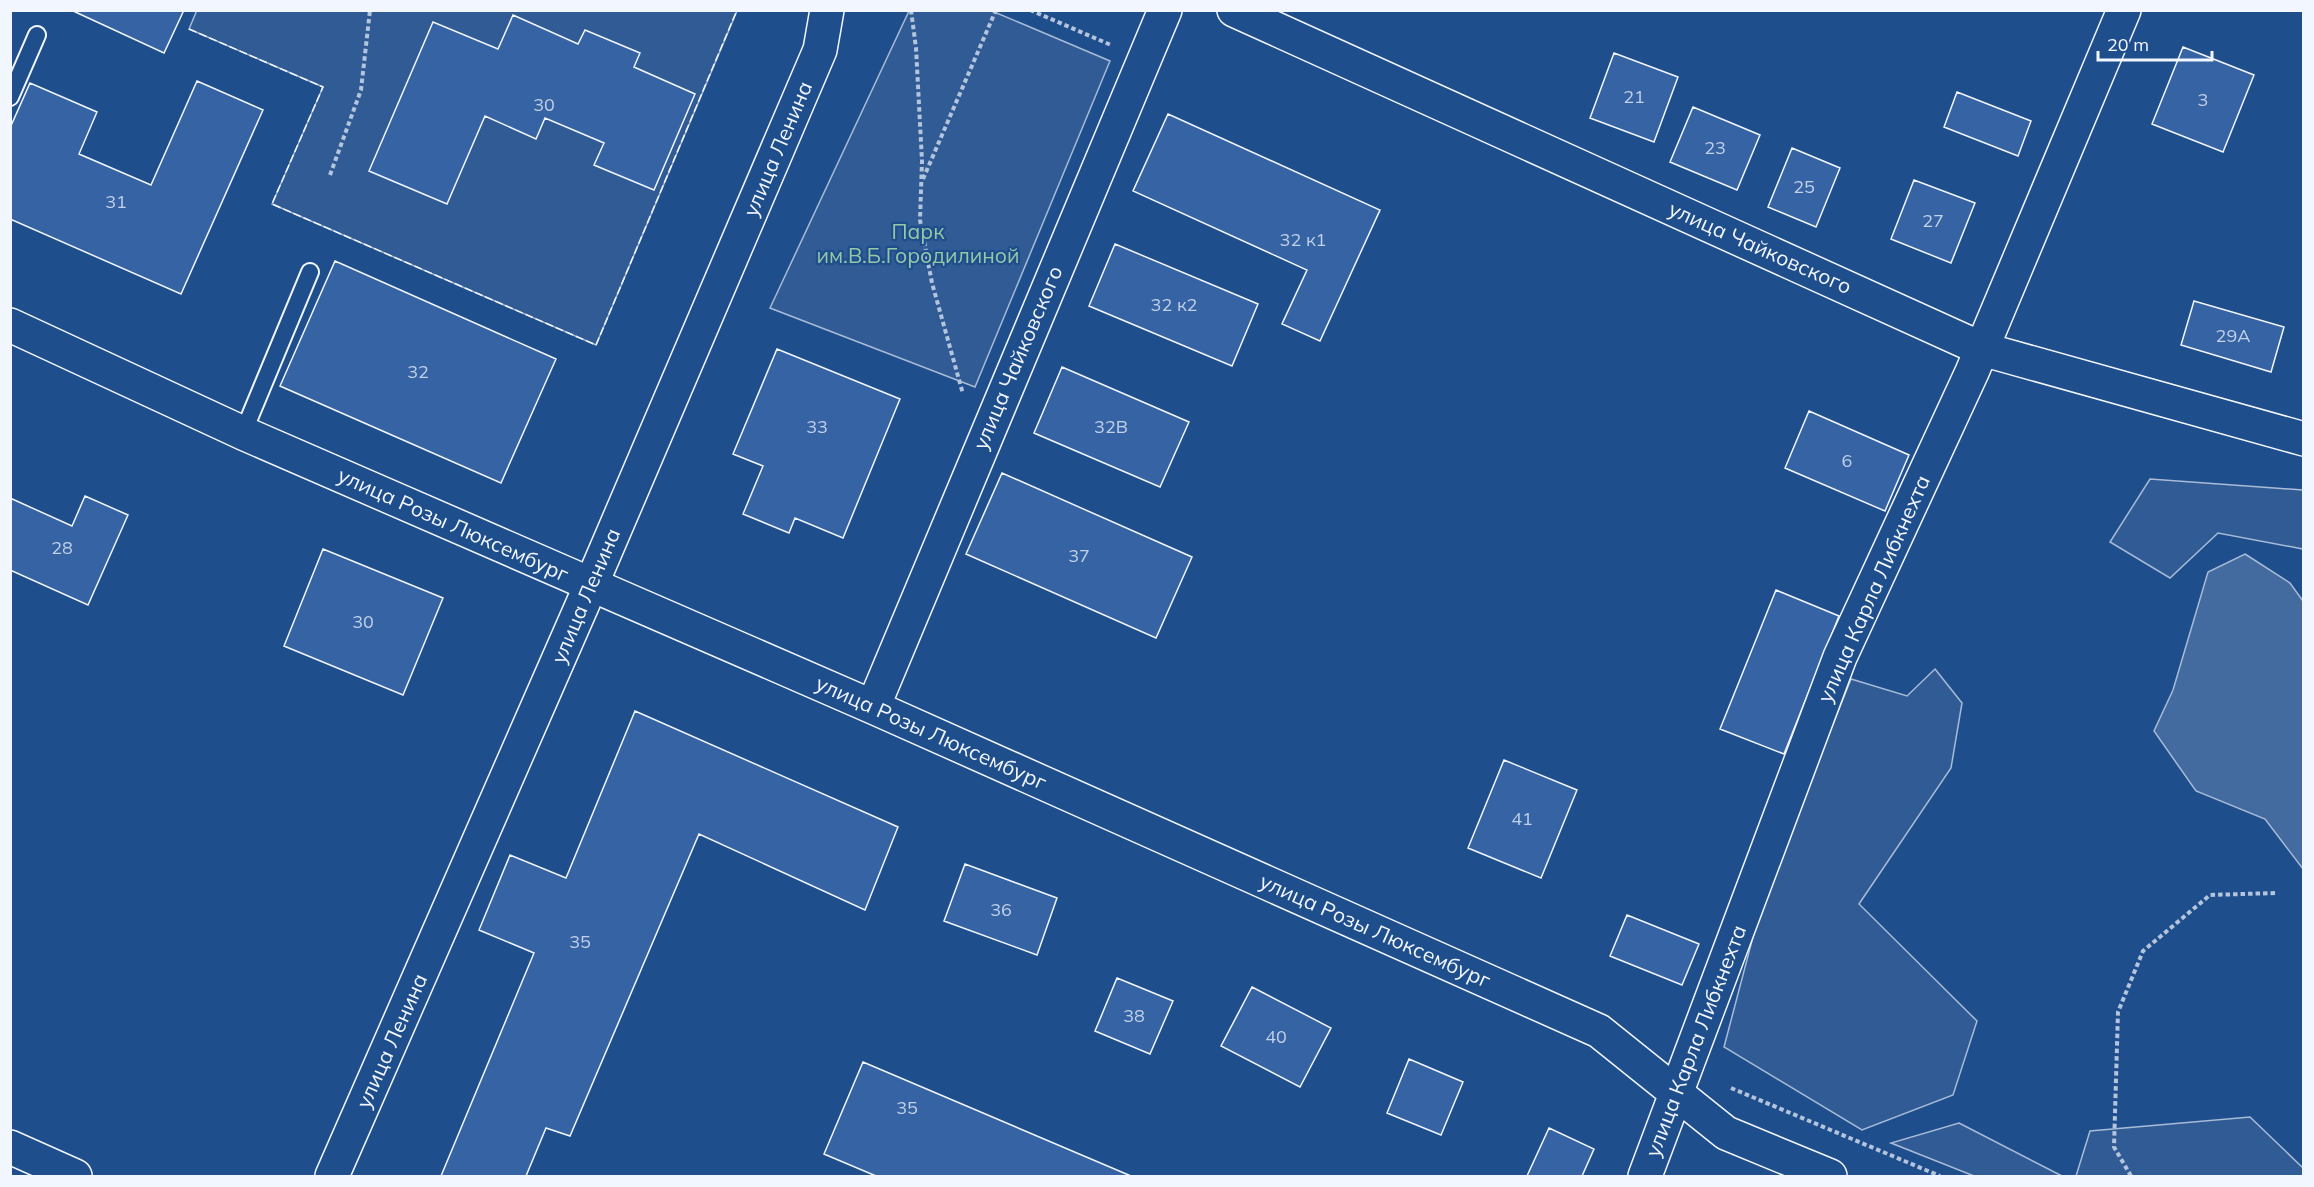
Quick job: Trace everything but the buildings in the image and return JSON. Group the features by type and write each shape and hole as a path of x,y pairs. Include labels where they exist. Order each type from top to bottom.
{"street":[{"name":"улица Ленина","path":"332,1176 591,585 820,50 827,10"},
{"name":"улица Чайковского","path":"873,706 1165,10"},
{"name":"улица Чайковского","path":"1234,10 1982,349 2304,439"},
{"name":"улица Карла Либкнехта","path":"1645,1176 1840,657 1982,349 2124,10"},
{"name":"улица Розы Люксембург","path":"10,325 243,433 873,706 1599,1031 1726,1133 1830,1176"},
{"path":"10,1147 75,1176"}],"lane":[{"path":"10,97 37,35"},
{"path":"243,433 310,272"}],"path":[{"path":"330,175 361,90 370,10"},
{"path":"910,10 916,59 921,182 920,220 930,272 963,395"},
{"path":"921,182 996,10"},
{"path":"1030,10 1107,42 1143,63"},
{"path":"2131,1176 2114,1147 2118,1012 2143,951 2210,895 2276,893"},
{"path":"1721,1083 1940,1176"}],"shaded area":[{"path":"197,10 737,11 596,345 272,204 323,87 189,29"},
{"name":"Парк им.В.Б.Городилиной","path":"909,11 992,11 1110,61 975,387 770,308"},
{"path":"2150,479 2303,490 2303,549 2218,533 2170,578 2110,542"},
{"path":"2245,554 2290,583 2303,601 2303,869 2265,819 2196,791 2154,731 2173,690 2208,572"},
{"path":"1935,669 1962,703 1951,768 1859,904 1977,1021 1953,1095 1862,1130 1724,1047 1763,899 1851,679 1907,696"},
{"path":"2250,1117 2303,1168 2303,1176 2076,1176 2090,1131"},
{"path":"1959,1123 2062,1176 1974,1176 1891,1143"}],"fence":[{"path":"189,29 323,87 272,204 596,345 737,10"}]}
